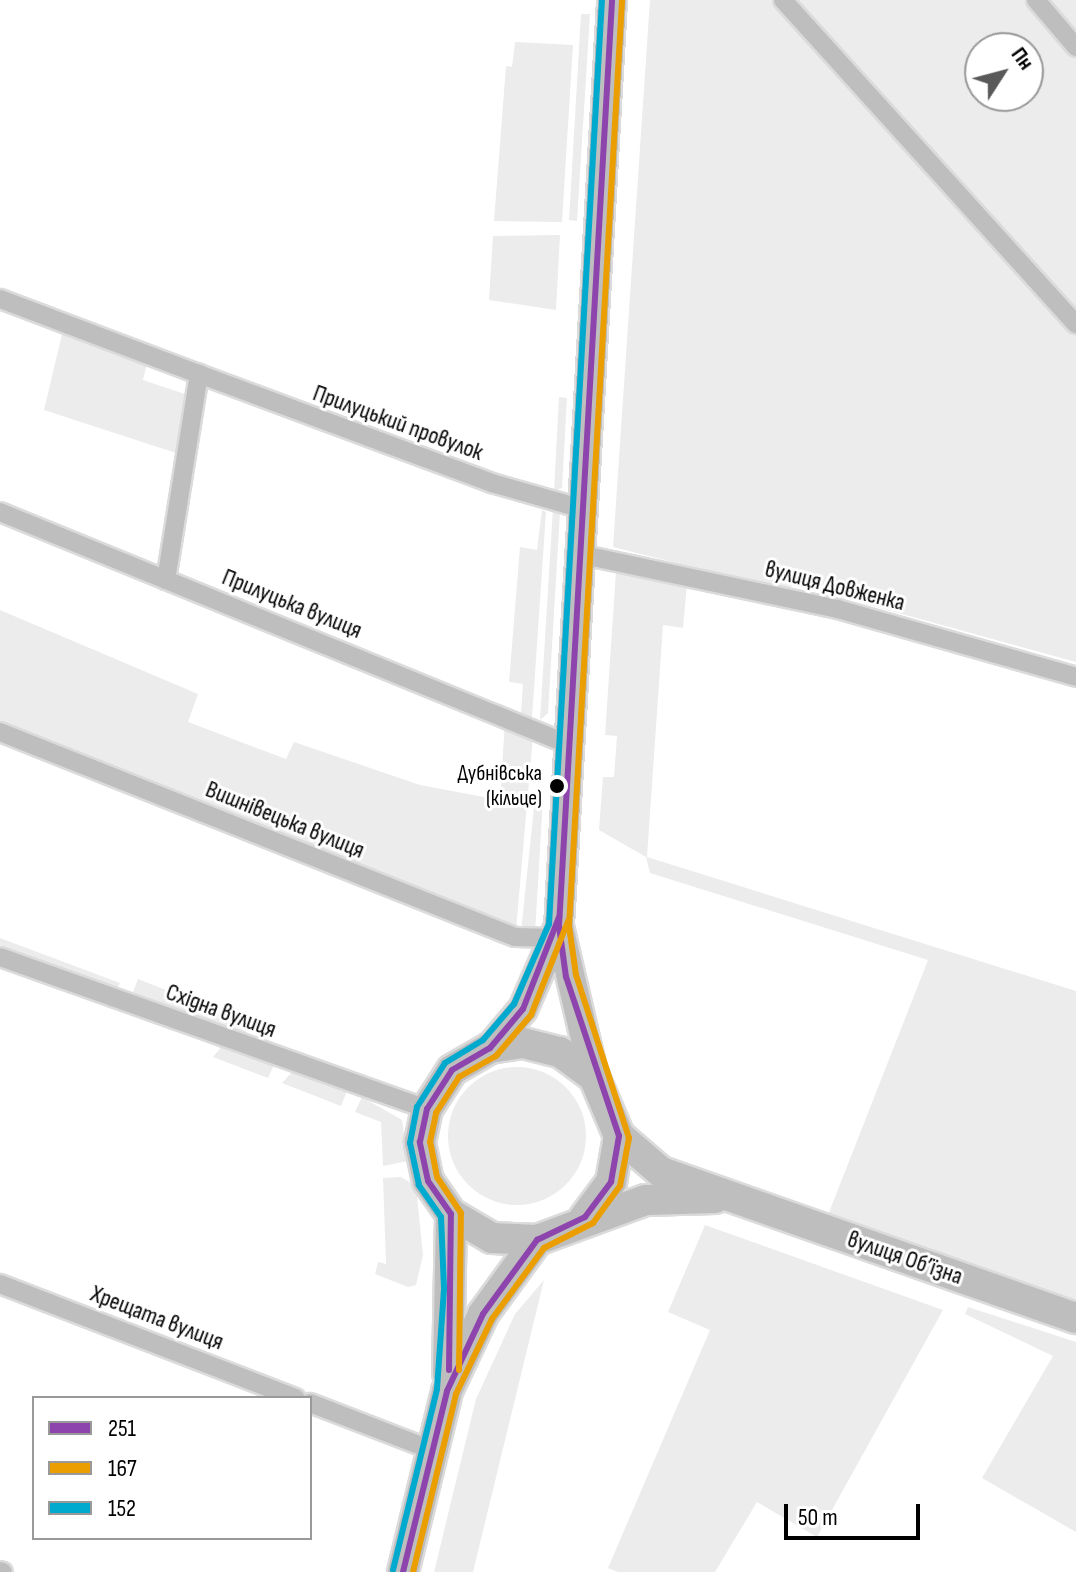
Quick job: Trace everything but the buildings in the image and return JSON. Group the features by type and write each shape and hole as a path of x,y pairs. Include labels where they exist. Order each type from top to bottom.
{"highway":[{"path":"585,1217 611,1182 619,1136 594,1077 560,1052 523,1043 490,1048 452,1070 427,1109 420,1142 428,1181 451,1214 492,1238 537,1240 585,1217 646,1200 733,1197"},
{"name":"вулиця Об’їзна","path":"619,1136 661,1172 1076,1318"},
{"path":"447,1391 451,1214"},
{"path":"403,1572 447,1391 483,1314 537,1240"}],"main road":[{"path":"594,1077 557,932 565,743 583,509 612,0"},
{"path":"490,1048 523,1009 557,932"}],"street":[{"path":"783,0 1076,324"},
{"path":"1036,0 1076,47"},
{"name":"Прилуцький провулок","path":"0,299 492,483 583,509"},
{"path":"166,580 199,374"},
{"name":"Прилуцька вулиця","path":"0,512 565,743"},
{"name":"вулиця Довженка","path":"579,554 838,609 1076,677"},
{"name":"Вишнівецька вулиця","path":"0,732 515,937 557,932"},
{"name":"Східна вулиця","path":"0,957 427,1109"},
{"name":"Хрещата вулиця","path":"0,1284 291,1396"},
{"path":"312,1404 432,1450"}],"shaded area":[{"path":"650,0 1076,0 1076,662 793,584 788,591 613,547"},
{"path":"581,14 590,14 577,221 569,220"},
{"path":"515,42 573,45 562,222 494,221 506,66 512,67"},
{"path":"560,235 556,310 489,300 493,236"},
{"path":"63,330 147,364 143,380 185,394 176,453 44,410"},
{"path":"559,397 567,398 562,488 554,491"},
{"path":"553,508 560,512 548,713 540,720"},
{"path":"542,510 546,512 532,718 521,713 523,684 509,682 520,547 537,550"},
{"path":"616,571 687,584 683,628 663,625 647,857 1076,991 1076,1306 826,1220 928,960 650,873 646,857 599,830 603,777 614,777 617,736 605,735"},
{"path":"0,610 198,694 188,722 286,759 294,742 420,785 500,800 505,721 533,736 516,930 0,724"},
{"path":"535,797 543,798 535,933 521,932"},
{"path":"0,938 120,983 117,989 0,945"},
{"path":"138,979 249,1023 245,1034 133,992"},
{"path":"222,1046 274,1065 268,1078 213,1057"},
{"path":"517,1067 543,1072 566,1087 581,1110 586,1136 581,1162 566,1185 543,1200 517,1205 491,1200 468,1185 453,1162 448,1136 453,1110 468,1087 491,1072"},
{"path":"293,1071 347,1091 341,1106 282,1083"},
{"path":"362,1097 402,1120 408,1161 383,1166 381,1122 355,1112"},
{"path":"401,1177 416,1186 423,1255 416,1285 408,1287 375,1274 378,1262 386,1264 383,1178"},
{"path":"705,1225 943,1310 817,1537 757,1502 715,1572 618,1572 608,1568 710,1330 668,1312"},
{"path":"544,1280 473,1572 434,1572 476,1399 515,1314"},
{"path":"968,1307 1076,1342 1076,1532 982,1478 1053,1356 965,1314"}],"transit line":[{"name":"152","path":"393,1570 437,1389 444,1288 441,1217 419,1185 410,1143 417,1107 445,1063 483,1040 514,1004 549,924 602,0"},
{"name":"251","path":"403,1572 447,1391 483,1314 537,1240 585,1217 611,1182 619,1136 566,977 559,926 612,0"},
{"name":"167","path":"413,1572 456,1394 492,1319 544,1248 593,1223 620,1186 629,1138 576,975 569,926 622,1"},
{"name":"251","path":"449,1370 451,1214 428,1181 420,1142 427,1109 452,1070 490,1048 523,1009 559,917"},
{"name":"167","path":"459,1370 461,1213 437,1177 430,1142 436,1113 459,1077 496,1056 531,1015 568,921"}],"place":[{"name":"Дубнівська (кільце)","path":"557,786"}]}
